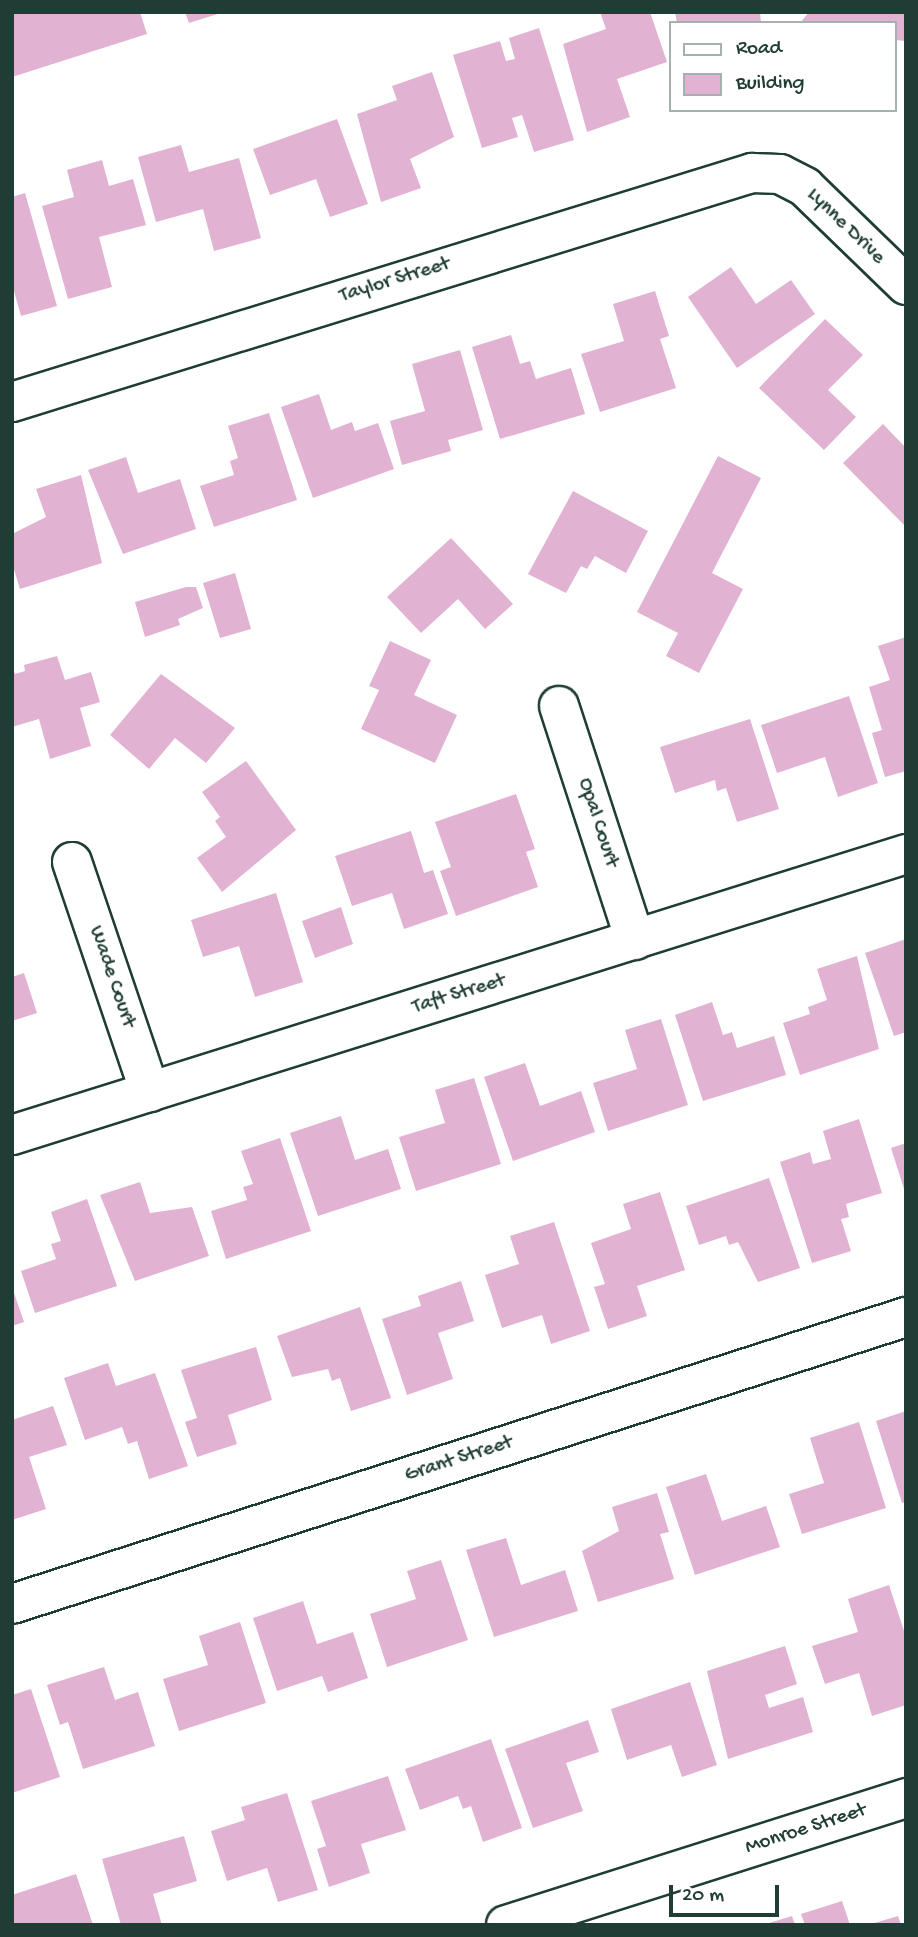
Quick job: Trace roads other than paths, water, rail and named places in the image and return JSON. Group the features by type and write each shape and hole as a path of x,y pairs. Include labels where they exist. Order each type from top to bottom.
{"street":[{"name":"Taylor Street","path":"12,402 752,173 780,174"},
{"name":"Lynne Drive","path":"780,174 805,187 906,285"},
{"name":"Opal Court","path":"559,706 635,940"},
{"name":"Taft Street","path":"12,1135 906,854"},
{"name":"Wade Court","path":"72,862 150,1093"},
{"name":"Grant Street","path":"12,1604 906,1317"},
{"name":"Monroe Street","path":"506,1925 906,1798"}]}
